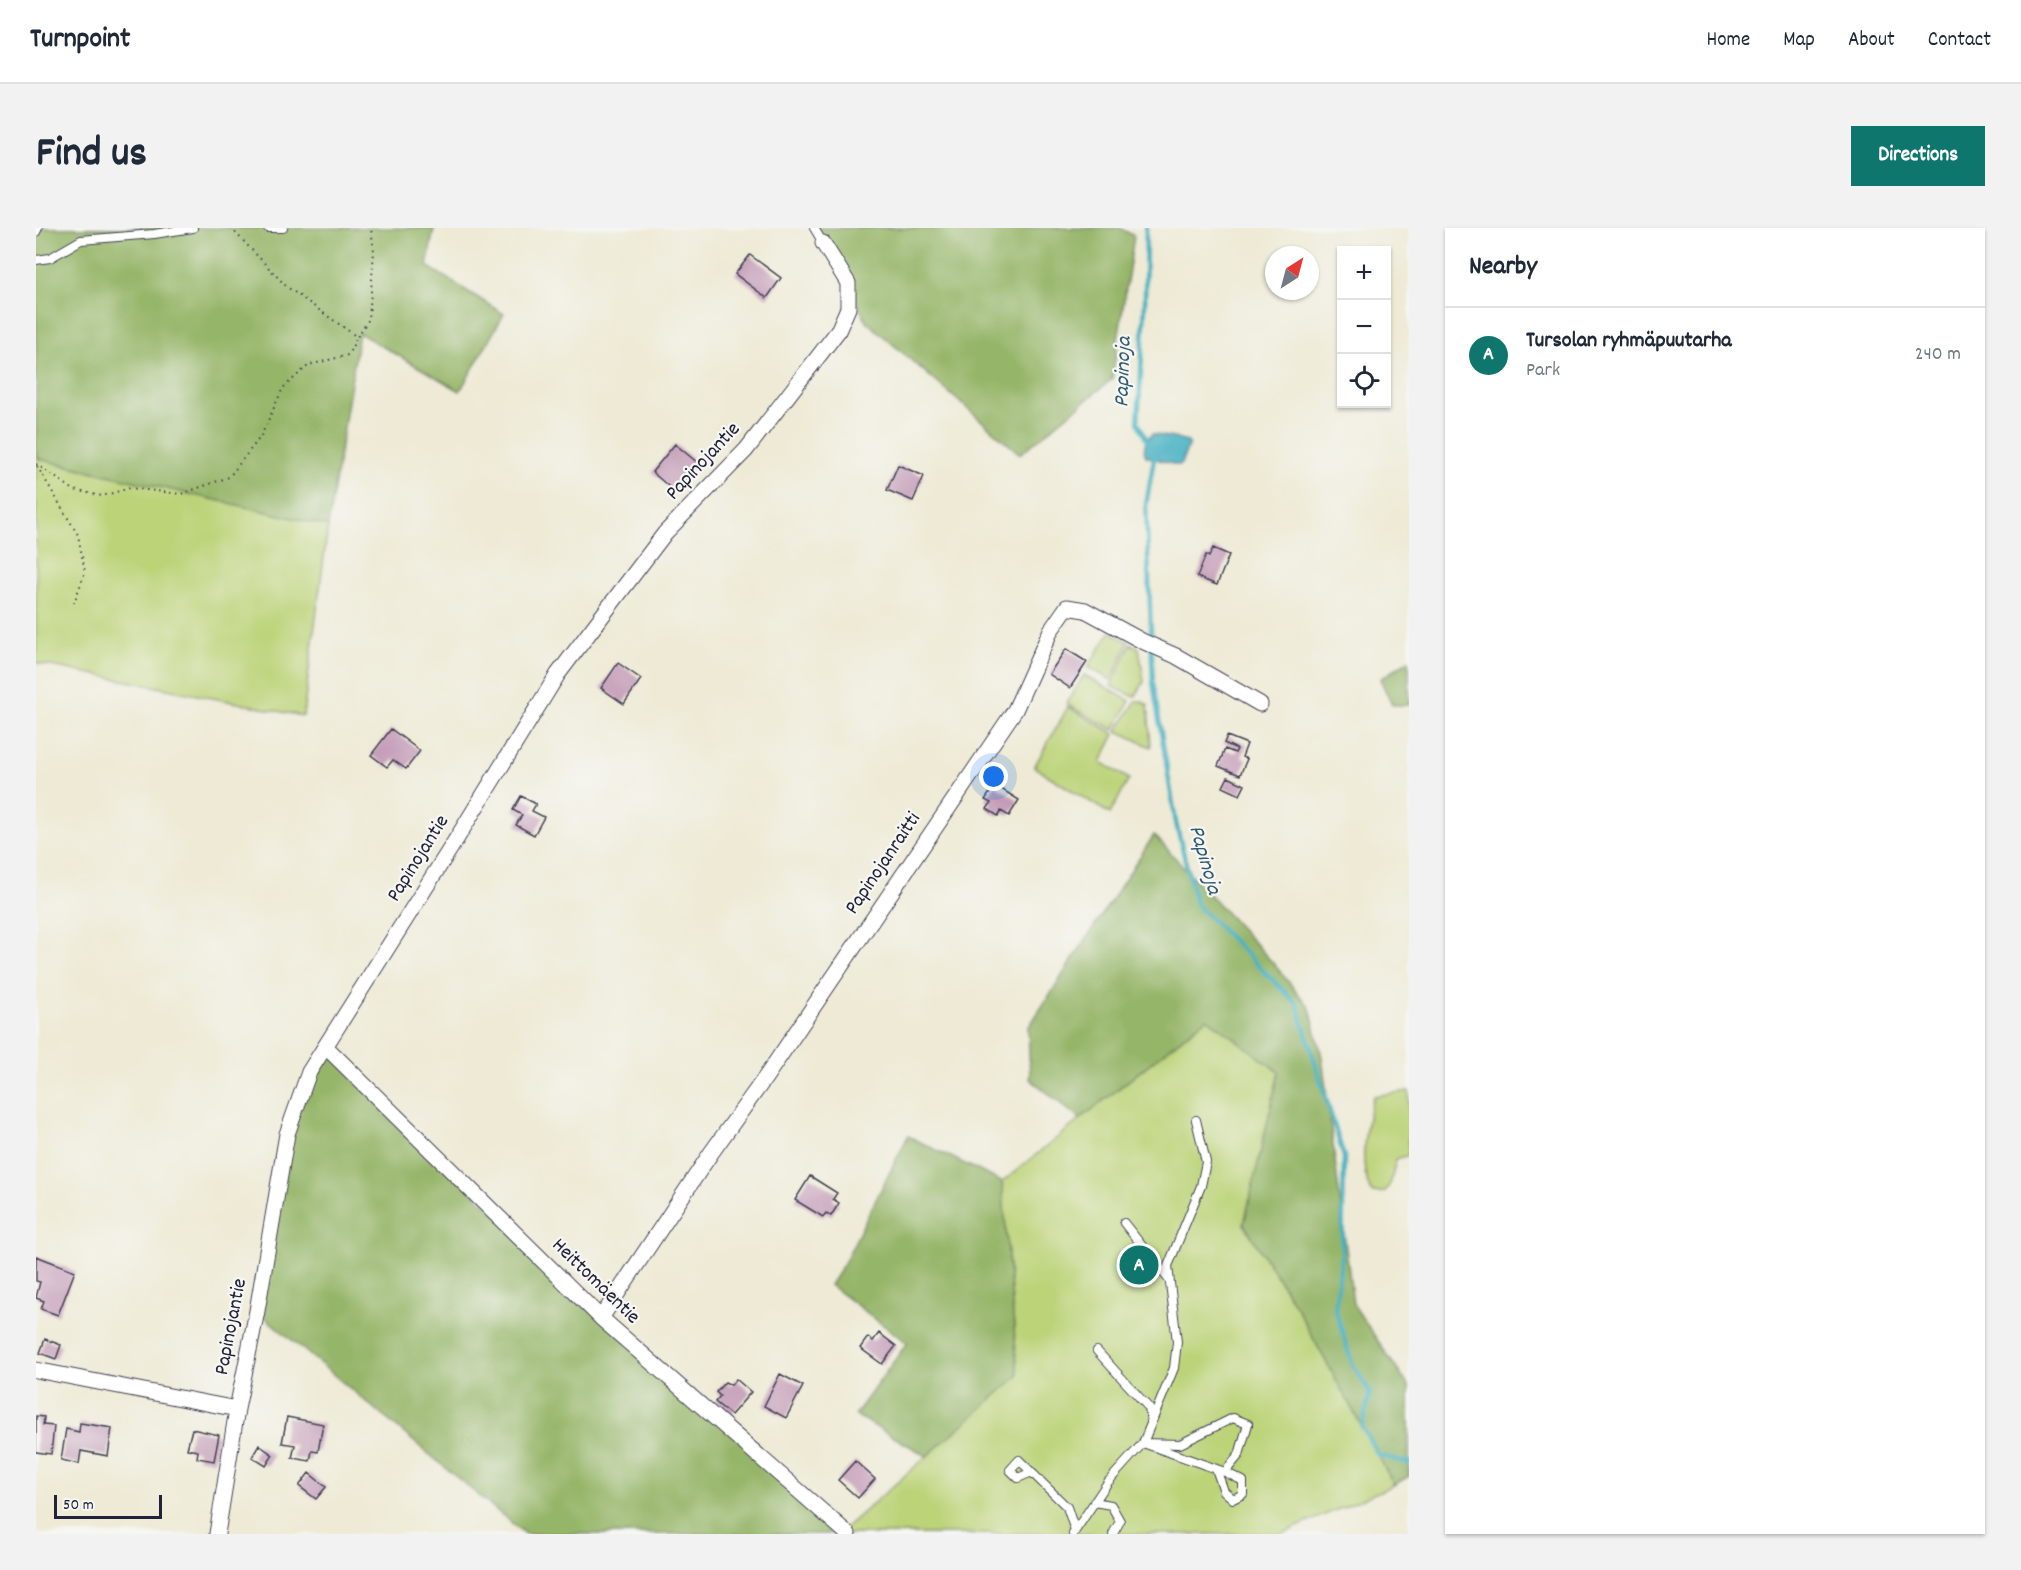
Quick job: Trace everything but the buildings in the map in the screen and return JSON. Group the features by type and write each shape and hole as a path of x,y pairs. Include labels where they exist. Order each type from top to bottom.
{"street":[{"name":"Papinojantie","path":"36,1370 237,1409 257,1311 287,1134 309,1072 558,674 665,533 746,450 838,331 848,308 848,283 823,243"},
{"name":"Papinojanraitti","path":"601,1318 711,1153 765,1078 1015,710 1051,630 1067,606 1086,610 1142,641 1176,656 1260,704"},
{"name":"Heittomäentie","path":"326,1047 601,1318 848,1534"},
{"path":"217,1534 237,1409"}],"lane":[{"path":"36,232 38,228"},
{"path":"36,260 50,258 81,240 154,234 193,228"},
{"path":"268,228 283,228"},
{"name":"Papinojantie","path":"814,228 823,243"},
{"path":"1074,1533 1108,1482 1143,1443 1173,1368 1177,1342 1168,1266 1201,1186 1206,1162 1196,1120"},
{"path":"1124,1223 1170,1281"},
{"path":"1097,1351 1149,1408 1151,1423"},
{"path":"1143,1443 1180,1444 1233,1418 1248,1424 1239,1455 1225,1472"},
{"path":"1143,1443 1216,1468 1243,1481 1243,1494 1233,1499 1224,1491 1216,1468"},
{"path":"1032,1472 1066,1507 1074,1533"},
{"path":"1094,1502 1111,1505 1120,1521 1113,1534"}],"path":[{"path":"231,228 287,287 357,337"},
{"path":"36,464 74,490 102,495 130,488 181,494 230,477 261,436 283,388 309,365 348,354 369,319 374,251 371,228"},
{"path":"36,464 78,535 85,572 74,603"}],"green space":[{"path":"36,228 434,228 427,266 504,314 460,391 359,333 328,526 39,459 36,453"},
{"path":"814,228 1120,228 1134,236 1112,379 1020,454 867,322"},
{"path":"36,453 39,459 328,526 303,716 36,663"},
{"path":"1110,632 1129,642 1111,680 1088,667"},
{"path":"1131,644 1139,648 1144,682 1135,697 1111,686"},
{"path":"1409,660 1409,705 1392,705 1380,679"},
{"path":"1084,675 1130,701 1114,730 1066,704"},
{"path":"1136,701 1148,705 1151,747 1117,731"},
{"path":"1068,707 1115,734 1101,762 1129,779 1110,814 1034,767"},
{"path":"1154,835 1273,963 1310,1008 1322,1057 1353,1304 1409,1387 1409,1476 1394,1485 1296,1307 1244,1224 1279,1072 1207,1018 1080,1119 1030,1079 1028,1028"},
{"path":"1207,1018 1279,1072 1244,1224 1296,1307 1394,1485 1281,1534 848,1534 843,1530 1018,1376 1002,1182"},
{"path":"326,1047 601,1318 848,1534 525,1534 257,1311 287,1134"},
{"path":"1409,1091 1409,1155 1396,1159 1391,1182 1385,1192 1372,1193 1365,1171 1364,1145 1373,1096"},
{"path":"908,1136 1002,1182 1018,1376 927,1456 855,1415 907,1343 830,1285 843,1265"}],"water":[{"path":"1152,434 1189,443 1181,465 1146,456 1145,444"}],"waterway":[{"name":"Papinoja","path":"1146,228 1145,305 1138,422 1149,445"},
{"name":"Papinoja","path":"1157,456 1154,459 1146,505 1153,683 1176,823 1196,904 1297,1004 1344,1157 1342,1254 1335,1309 1352,1363 1370,1392 1362,1427 1378,1455 1409,1463"}],"place":[{"name":"Tursolan ryhmäpuutarha","path":"1139,1265"}]}
